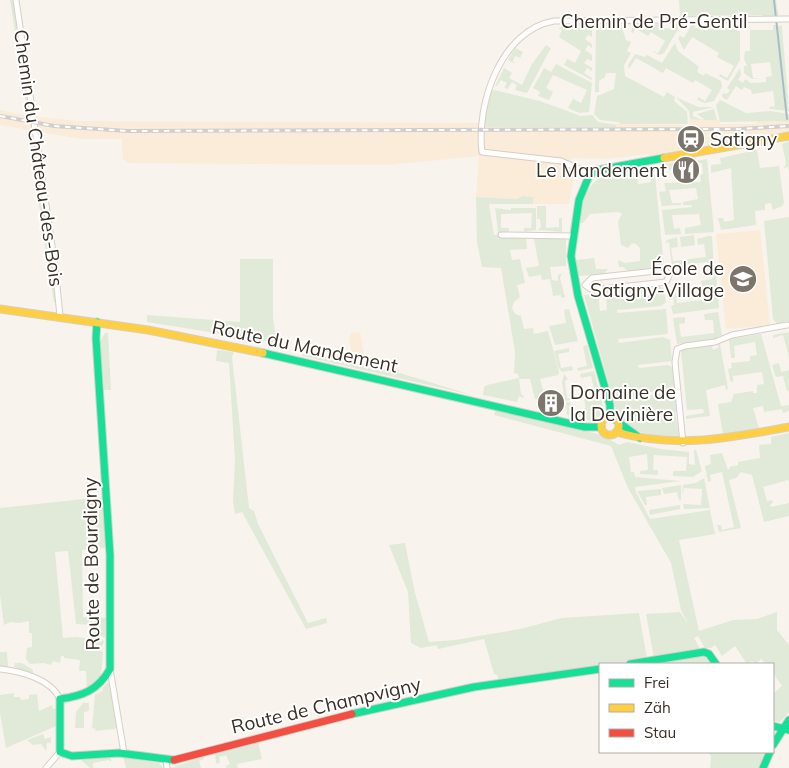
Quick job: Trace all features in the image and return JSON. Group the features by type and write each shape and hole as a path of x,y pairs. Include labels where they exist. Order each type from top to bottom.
{"street":[{"name":"Chemin du Château-des-Bois","path":"16,0 55,266 60,316"},
{"name":"Chemin de Pré-Gentil","path":"591,174 561,161 482,152 481,127 487,94 511,48 522,35 540,25 554,21 777,21 789,19"},
{"path":"616,432 618,425 613,419 576,286 571,256 579,200 591,174 598,170 789,136"},
{"path":"501,235 573,236"},
{"path":"665,270 669,276 666,282 590,290 586,285 589,279 598,277 665,270"},
{"path":"598,277 602,284 600,289"},
{"path":"576,286 586,285"},
{"name":"Route du Mandement","path":"0,309 60,316 238,346 585,427 601,427"},
{"name":"Route de Bourdigny","path":"60,699 93,692 103,682 110,669 110,555 96,338 97,322"},
{"path":"683,444 675,362 677,349 684,346 715,342 732,335 787,325"},
{"path":"640,439 613,419 604,420 601,427 607,434 616,432 640,439 670,444 683,444 789,427"},
{"path":"636,663 704,652 709,654 715,663"},
{"path":"0,669 33,677 53,689 60,699 60,752 46,768"},
{"path":"110,669 124,753"},
{"name":"Route de Champvigny","path":"60,752 72,756 124,753 167,764 449,692 599,669"},
{"path":"774,744 786,729 789,720"},
{"path":"763,768 770,753"}],"shaded area":[{"path":"0,110 28,116 80,121 478,123 478,127 585,126 588,123 689,125 690,119 720,120 720,124 757,124 758,119 789,119 789,133 649,156 648,154 607,159 571,158 575,172 569,204 533,204 533,197 522,196 517,199 476,197 479,156 388,165 128,163 123,159 122,139 81,139 0,125"},
{"name":"École de Satigny-Village","path":"760,230 770,325 726,329 716,234"},
{"path":"360,332 365,362 353,358 349,340 351,333"}],"green space":[{"path":"10,0 13,0 29,116 28,116"},
{"path":"679,0 776,0 779,18 764,18 762,15 680,16"},
{"path":"663,24 664,28 674,29 674,24 679,24 680,26 664,53 659,55 651,50 658,53 665,41 651,32 648,36 636,29 633,33 631,32 634,25 621,25 626,40 631,42 627,51 631,53 624,65 625,76 664,97 667,92 675,97 674,101 687,112 688,124 620,124 619,122 600,120 594,114 597,96 614,89 616,73 606,73 605,77 599,81 599,92 595,92 596,30 599,25"},
{"path":"692,24 695,24 695,28 733,28 737,24 737,31 740,31 740,60 728,81 719,76 720,74 727,78 734,66 717,57 719,53 692,37 684,50 678,38 680,36 684,38"},
{"path":"561,25 592,25 592,37 588,35 585,39 592,44 592,48 588,45 585,50 592,55 592,61 587,59 584,63 592,68 592,71 587,68 584,73 592,78 592,80 564,65 567,59 575,63 581,51 559,37 562,30 558,28 561,28"},
{"path":"773,25 782,26 789,111 770,109 769,107 775,106 773,91 752,94 751,90 744,87 742,90 736,86 727,100 723,98 722,95 724,93 727,94 730,90 727,88 740,68 741,75 738,80 743,83 745,79 751,83 766,82 766,77 772,76 770,62 751,64 753,78 760,78 752,79 744,73 744,66 747,66 744,59 745,51 750,51 750,30 773,30"},
{"path":"675,43 678,51 699,67 697,72 704,76 705,73 721,81 722,87 714,101 705,103 697,100 698,97 705,101 712,90 695,80 693,83 666,68 663,73 636,58 629,69 628,65 635,54 645,57 647,55 662,63"},
{"path":"546,45 551,48 527,93 515,90 517,85 512,82 508,89 504,88 507,83 501,80 495,86 504,68 512,73 509,78 522,85 532,64"},
{"path":"515,48 523,52 520,58 515,56 513,61 515,64 508,60"},
{"path":"556,64 592,83 589,112 579,113 568,108 573,99 581,103 587,90 553,75 546,88 553,92 549,100 538,96 540,92 533,88 544,68 551,72"},
{"path":"494,90 540,101 581,116 592,115 598,122 616,125 616,127 483,127 491,91"},
{"path":"676,97 698,107 714,107 693,112 693,116 702,120 690,119 689,111"},
{"path":"720,100 746,113 770,111 789,114 789,121 720,122 716,105"},
{"path":"714,109 717,120 705,120 697,114"},
{"path":"789,141 789,171 788,167 784,168 786,163 782,144"},
{"path":"30,146 34,148 57,300 54,303"},
{"path":"757,150 760,168 779,166 784,203 773,210 771,203 765,204 765,210 755,211 756,225 721,230 718,218 723,218 724,222 734,220 731,168 711,173 711,165 721,164 720,158"},
{"path":"695,158 696,161 707,159 714,232 685,234 685,228 701,225 699,214 672,215 674,229 680,228 681,234 665,235 662,210 692,207 691,205 683,205 683,202 698,199 696,188 669,190 672,203 681,203 681,205 662,206 659,192 666,191 664,183 701,182 700,175 703,174 702,163 694,163 693,160 689,161"},
{"path":"679,161 680,169 667,170 667,165 658,166"},
{"path":"642,166 654,169 654,173 646,168 636,171 638,184 651,182 651,175 655,175 664,267 628,271 623,267 619,267 618,260 625,263 640,261 640,248 632,243 628,248 621,245 618,222 622,213 590,214 583,223 577,223 586,195 597,180 605,175"},
{"path":"522,196 533,197 533,204 489,204 494,235 499,235 498,240 502,236 526,236 527,249 510,250 512,260 520,259 525,283 517,285 520,297 514,302 512,308 515,314 521,316 524,329 533,328 534,334 548,331 559,372 558,375 540,379 545,397 535,399 530,379 519,379 521,394 524,396 523,398 519,396 517,402 483,395 484,387 487,385 519,378 518,374 514,373 515,352 501,268 482,267 477,242 476,197 517,199"},
{"path":"537,206 546,206 546,228 559,227 559,218 562,218 562,232 538,230 541,227 540,219 537,219"},
{"path":"495,208 511,210 511,208 536,208 536,230 524,232 524,228 531,228 532,213 501,214 501,228 509,228 509,232 498,232"},
{"path":"789,217 789,324 777,324 773,319 764,221"},
{"path":"694,235 695,245 681,247 680,237"},
{"path":"712,236 714,269 707,262 672,266 669,242 665,243 667,240 677,237 678,247 671,248 673,261 706,257 704,244 698,245 697,239"},
{"path":"536,237 566,239 566,266 550,267 552,280 558,281 558,275 562,273 560,278 565,297 561,298 561,295 553,296 550,279 542,280 541,275 529,277 526,268 539,266 534,239"},
{"path":"594,258 596,269 608,269 604,274 578,276 576,260"},
{"path":"240,259 273,259 273,318 277,343 147,322 147,315 240,322"},
{"path":"716,272 719,308 673,314 671,306 674,305 672,284 682,283 682,289 675,290 677,303 710,299 709,286 702,287 701,281 712,279"},
{"path":"659,286 664,289 666,302 661,306 617,310 617,313 666,309 668,334 618,339 619,343 663,337 670,340 672,361 638,365 639,368 668,365 674,368 675,389 641,393 642,396 669,393 676,395 677,412 675,412 679,435 675,440 637,431 618,417 584,295 598,293 600,311 607,310 606,293"},
{"path":"569,309 578,341 555,345 549,326 566,323 564,310"},
{"path":"718,312 722,335 715,339 677,344 673,318 685,317 685,323 679,324 681,337 714,333 713,320 705,320 704,314"},
{"path":"789,332 789,358 783,335 773,338 773,335"},
{"path":"105,333 108,333 111,390 104,390 100,342"},
{"path":"761,334 781,406 789,405 789,411 783,413 782,409 764,412 763,406 753,408 759,428 723,435 718,404 731,402 734,394 753,391 753,393 757,393 757,385 764,384 762,372 733,376 733,382 730,381 728,369 732,368 731,363 750,361 750,356 757,355 755,342 734,346 735,358 731,358 729,339"},
{"path":"718,344 720,344 728,389 726,390 725,385 706,390 710,416 686,419 686,416 704,413 703,409 687,410 681,351 684,348 712,345 713,350 718,348"},
{"path":"587,345 593,368 578,371 577,368 587,366 583,346"},
{"path":"569,348 569,352 558,354 561,368 572,366 573,370 562,372 558,367 554,351"},
{"path":"217,350 234,352 232,357 249,508 254,511 258,524 308,623 326,618 327,623 306,629 242,512 235,514 233,500 235,460 229,363 216,361"},
{"path":"302,354 400,373 472,395 302,356"},
{"path":"779,363 781,372 789,370 789,390 787,391 783,376 777,377 775,375 772,365"},
{"path":"594,371 599,391 584,394 584,391 594,388 591,376 581,378 580,374"},
{"path":"564,374 568,379 565,381 567,398 572,398 572,400 565,401 562,383"},
{"path":"588,398 589,402 601,398 603,407 600,416 590,421 567,415 566,402 570,402 572,412 586,410 584,399"},
{"path":"496,410 602,435 619,445 627,442 689,452 689,464 695,465 694,450 696,450 702,471 693,477 673,476 673,471 686,471 687,457 654,455 653,470 658,470 658,475 640,474 640,471 648,470 647,454 629,457 631,472 634,472 635,477 681,481 635,487 636,492 650,519 710,510 715,534 679,540 699,631 733,620 757,619 777,612 777,630 789,645 789,712 780,722 774,721 774,693 782,686 774,674 774,663 765,663 761,659 757,663 752,661 746,663 735,646 722,656 715,645 711,648 705,648 698,636 694,638 701,650 654,658 646,614 680,612 688,624 681,610 671,563 628,488 611,446 494,415"},
{"path":"789,433 789,483 788,480 763,487 767,501 772,500 771,507 789,503 789,516 764,522 752,475 741,472 736,478 729,480 741,528 719,532 717,525 721,525 722,530 734,527 722,472 710,475 711,481 708,482 705,466 711,464 710,455 722,453 728,470 730,467 738,465 738,462 760,458 759,445 771,444 771,437"},
{"path":"704,478 710,508 684,509 683,504 701,505 702,489 684,488 682,497 683,485 696,483"},
{"path":"681,485 681,500 679,500 677,492 664,494 662,488"},
{"path":"661,489 661,495 646,497 647,505 645,505 637,491"},
{"path":"102,497 106,548 82,550 83,617 106,618 105,637 94,635 95,625 76,624 68,551 55,552 63,638 77,637 104,641 102,646 97,647 97,649 103,652 101,674 96,682 87,690 86,671 79,671 80,660 61,656 60,663 53,661 51,665 44,663 30,664 26,659 27,648 32,647 32,633 29,633 29,621 10,622 4,625 0,595 0,508"},
{"path":"680,505 680,509 650,515 649,510"},
{"path":"405,543 415,593 429,642 455,640 520,629 562,618 639,613 647,659 620,663 599,663 599,666 499,681 497,675 494,674 484,639 438,649 437,645 421,648 411,643 408,592 389,545"},
{"path":"0,652 7,652 8,667 0,667"},
{"path":"704,655 712,663 658,663"},
{"path":"15,663 22,663 33,670 33,674 14,667"},
{"path":"107,683 110,683 117,726 115,729 95,731 96,729 92,728 95,695 103,691 102,689"},
{"path":"14,693 14,697 20,697 21,700 29,699 29,695 37,694 39,711 52,705 53,709 57,708 56,726 6,748 0,713 0,695"},
{"path":"83,703 89,703 89,711 84,712 84,728 75,728 76,712"},
{"path":"43,734 45,739 51,737 51,743 47,743 46,751 41,744 33,745 27,740"},
{"path":"258,742 262,759 237,764 238,768 226,768 230,764 226,755 219,757 220,763 216,764 215,752"},
{"path":"708,753 765,753 759,768 710,768 711,756"},
{"path":"204,756 204,759 199,761 201,768 172,768"},
{"path":"111,757 111,762 109,760 93,763 93,768 90,768 81,760"},
{"path":"123,757 159,763 163,768 126,768"}],"waterway":[{"path":"774,0 787,119"}],"railway":[{"path":"0,116 54,126 127,131 738,129 789,126"}],"traffic: fast":[{"path":"610,418 610,405 578,296 571,256 579,200 589,176 598,170 664,158"},
{"path":"97,322 96,338 110,555 110,669 100,682 89,691 60,699 60,752 72,756 119,753 174,760"},
{"path":"263,353 585,427 601,427"},
{"path":"617,421 640,438"},
{"path":"636,663 704,652 709,654 715,663"},
{"path":"352,714 474,687 599,669"},
{"path":"774,743 789,720"},
{"path":"774,726 789,730"},
{"path":"763,768 770,753"}],"traffic: slow":[{"path":"664,158 789,136"},
{"path":"0,309 148,330 263,353"},
{"path":"610,417 616,420 619,426 616,432 610,435 604,432 601,426 604,420 610,417"},
{"path":"616,432 638,437 681,441 724,438 789,427"}],"traffic: jam":[{"path":"174,760 352,714"}],"place":[{"name":"Satigny","path":"691,139"},
{"name":"Le Mandement","path":"686,170"},
{"name":"École de Satigny-Village","path":"743,279"},
{"name":"Domaine de la Devinière","path":"551,403"}]}
